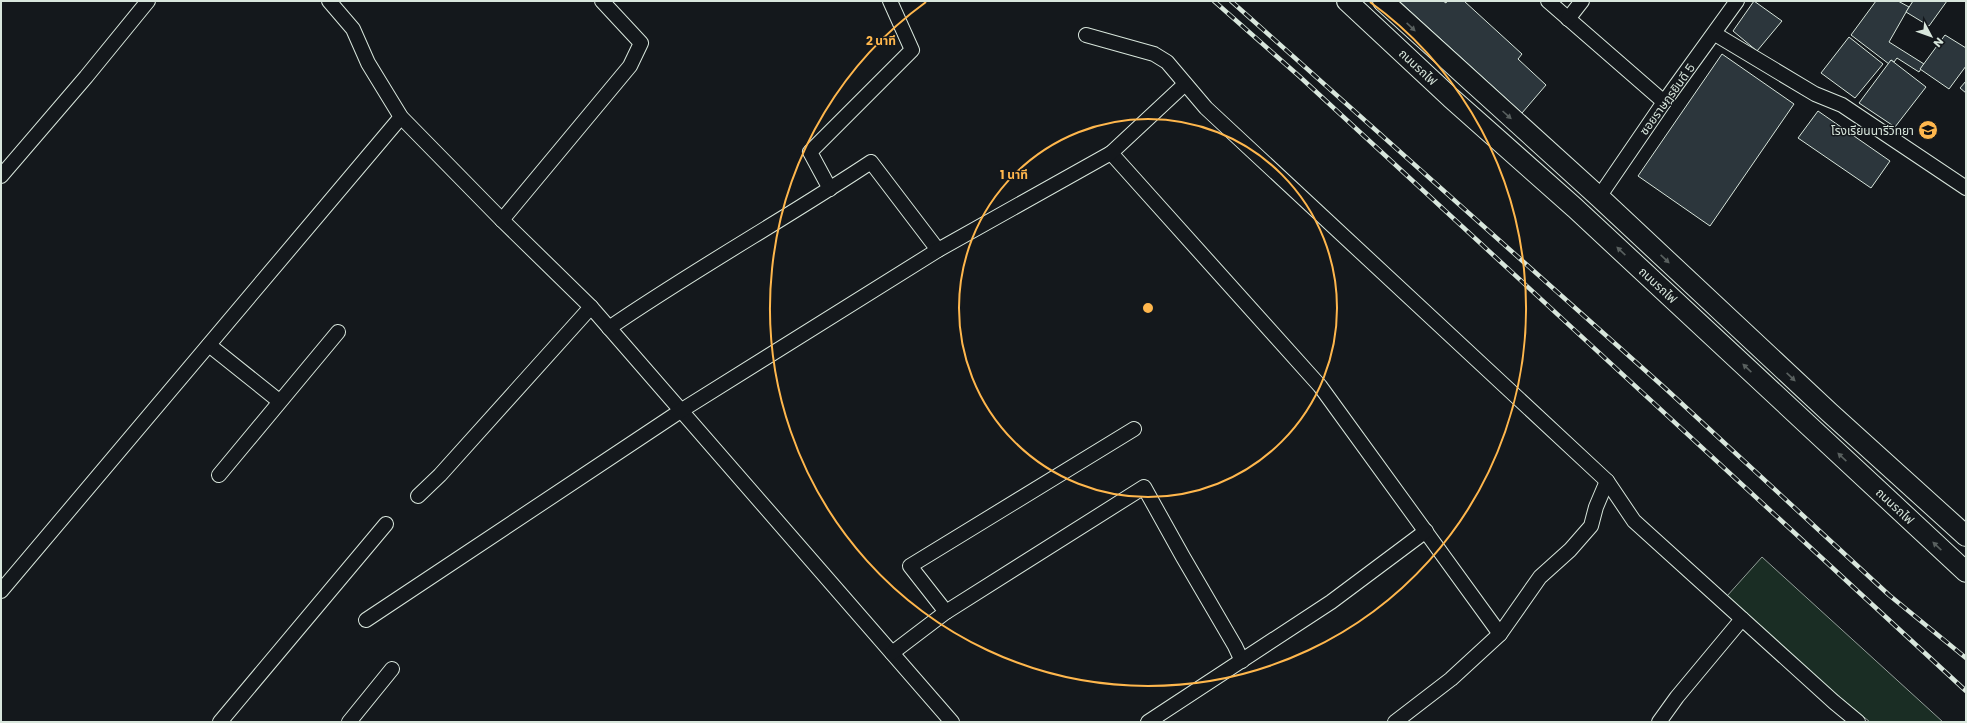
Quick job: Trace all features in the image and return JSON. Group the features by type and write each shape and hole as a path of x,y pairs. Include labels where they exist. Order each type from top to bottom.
{"street":[{"path":"1,176 86,77 148,1"},
{"path":"329,1 354,29 368,63 401,117 502,220 591,307 952,722"},
{"path":"502,220 630,66 641,43 602,1"},
{"path":"830,189 810,152 912,50 890,1"},
{"name":"ถนนรถไฟ","path":"1347,1 1451,98 1580,213 1966,572"},
{"name":"ถนนรถไฟ","path":"1383,1 1599,197 1830,413 1966,536"},
{"path":"1548,1 1664,102"},
{"path":"1568,19 1582,1"},
{"name":"ซอยราษฎรยินดี 5","path":"1599,197 1664,102 1715,34 1737,1"},
{"path":"1715,34 1815,94 1842,105 1966,188"},
{"path":"1086,35 1154,54 1167,62 1206,108 1607,481 1634,521 1858,722"},
{"path":"1451,98 1468,79"},
{"path":"366,620 682,410 938,250 1111,153 1185,84"},
{"path":"1,591 401,117"},
{"path":"1111,153 1320,386 1500,634"},
{"path":"609,328 654,297 830,189 871,162 938,250"},
{"path":"418,496 445,469 591,307"},
{"path":"219,475 279,401 338,332"},
{"path":"208,345 279,401"},
{"path":"946,612 910,566 1134,429"},
{"path":"1395,722 1451,679 1500,634 1540,577 1570,550 1591,526 1607,481"},
{"path":"892,653 946,612 1144,487 1235,646 1242,661"},
{"path":"220,722 386,524"},
{"path":"1148,722 1331,602 1426,531"},
{"path":"1660,722 1677,697 1742,619"},
{"path":"349,722 392,669"}],"green space":[{"path":"1762,557 1943,722 1870,722 1814,676 1727,596"}],"building":[{"path":"1399,1 1443,1 1446,3 1447,1 1464,1 1522,54 1518,59 1546,85 1522,113"},
{"path":"1754,1 1782,21 1757,51 1733,31"},
{"path":"1876,1 1898,1 1909,7 1889,42 1924,64 1919,72 1897,58 1894,62 1891,60 1889,64 1851,35"},
{"path":"1913,1 1947,1 1929,26 1906,12"},
{"path":"1945,35 1966,48 1966,66 1949,89 1920,69"},
{"path":"1849,37 1883,64 1855,98 1821,73"},
{"path":"1722,54 1794,104 1710,226 1638,176"},
{"path":"1891,60 1926,87 1895,127 1859,103"},
{"path":"1966,81 1966,93 1960,88"},
{"path":"1818,111 1890,161 1871,188 1798,138"}],"railway":[{"path":"1214,1 1299,76 1966,691"},
{"path":"1231,1 1666,389 1889,595 1966,658"}],"place":[{"name":"โรงเรียนนารีวิทยา","path":"1928,130"}]}
